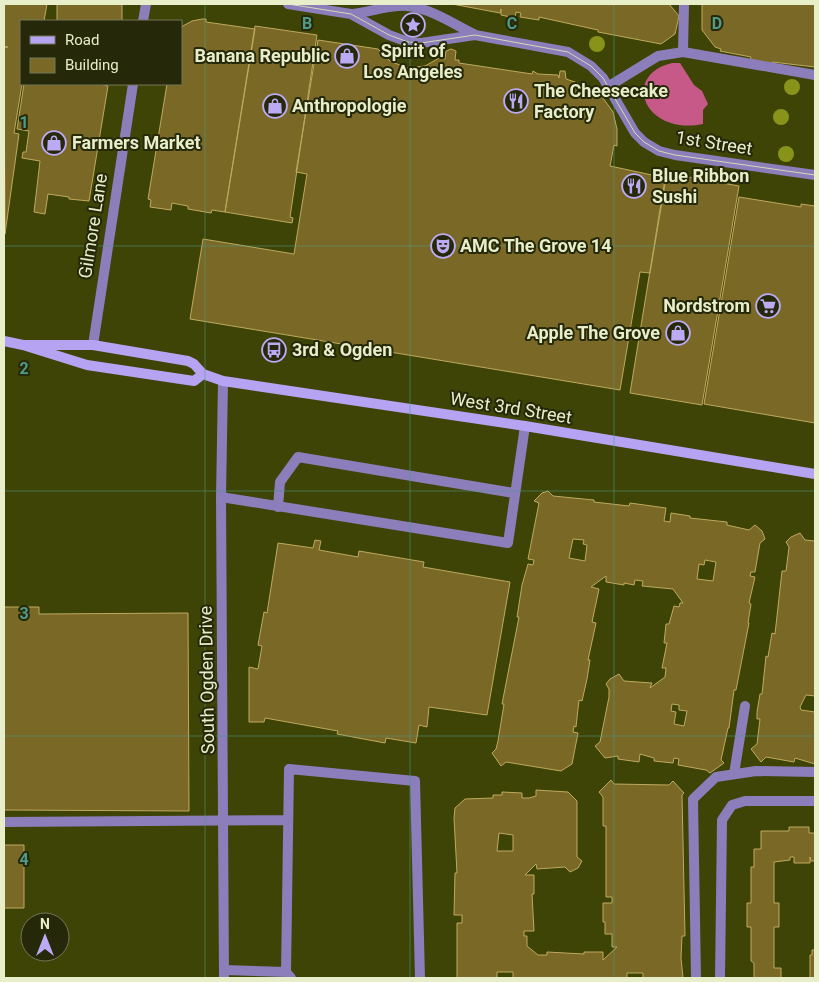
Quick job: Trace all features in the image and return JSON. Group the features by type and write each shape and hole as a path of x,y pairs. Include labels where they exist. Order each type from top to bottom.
{"main road":[{"name":"West 3rd Street","path":"4,342 22,345 87,365 194,380 202,374"},
{"name":"West 3rd Street","path":"22,345 93,345 188,362 194,364 202,374 223,380 525,426 815,474"}],"street":[{"path":"143,20 146,4"},
{"name":"1st Street","path":"288,4 351,14 399,6 415,6 475,34 568,52 591,66 608,86 634,133 659,151 815,176"},
{"path":"683,52 684,4"},
{"name":"1st Street","path":"351,14 389,35 408,42 421,43 475,34"},
{"path":"608,86 658,56 683,52 815,76"},
{"name":"Gilmore Lane","path":"93,345 133,85"},
{"name":"South Ogden Drive","path":"223,380 221,497 225,820 224,974"},
{"path":"221,497 508,543 525,426"},
{"path":"278,507 280,482 298,457 514,493"},
{"path":"734,774 745,706"},
{"path":"224,974 288,975 289,768 414,781 420,978"},
{"path":"696,978 693,799 716,777 756,771 815,772"},
{"path":"720,978 722,820 732,805 745,801 815,801"},
{"path":"4,822 288,820"}],"shaded area":[{"path":"672,63 680,63 694,85 702,91 708,104 703,110 703,124 683,125 666,121 654,113 646,102 644,91 647,79 656,70"}],"building":[{"path":"4,4 47,4 44,20 20,20 20,85 22,85 14,133 19,134 5,234 4,48 8,47 4,46"},
{"path":"57,4 122,4 122,20 57,20"},
{"path":"452,4 669,4 679,16 675,34 661,44 598,32 598,30 539,17 539,20 520,17 521,13 516,12 515,18 501,15 501,9 500,13"},
{"path":"702,4 815,4 815,67 772,62 771,65 750,61 751,57 720,51 721,49 715,47 702,30"},
{"path":"206,19 206,22 255,29 225,212 212,210 211,213 188,209 188,206 172,203 171,210 150,207 151,200 148,199 167,85 182,85 182,26 192,21"},
{"name":"Anthropologie","path":"255,26 317,35 290,217 293,218 292,223 225,212"},
{"path":"318,40 378,49 390,61 407,68 425,66 441,57 445,59 446,51 451,49 456,51 455,60 459,60 459,63 532,74 533,71 538,74 558,75 559,78 560,71 565,71 566,79 590,87 603,98 613,112 617,129 617,146 614,145 610,166 666,178 650,273 640,272 620,390 190,319 203,239 294,254 307,174 296,172"},
{"path":"24,85 108,86 89,201 48,194 45,214 34,212 40,161 22,158 23,152 26,152 29,131 17,129"},
{"name":"Apple The Grove","path":"666,173 739,186 702,405 630,393"},
{"name":"Nordstrom","path":"739,197 801,207 801,204 815,206 815,423 704,404"},
{"path":"548,491 553,496 594,500 594,502 629,506 630,503 666,508 664,521 670,522 671,513 690,516 690,518 727,522 727,525 749,530 755,525 762,531 765,539 760,543 755,572 751,572 750,576 755,577 749,603 751,604 749,623 721,760 724,763 710,773 706,770 678,765 679,759 674,758 673,763 654,761 654,758 640,754 639,762 618,759 618,756 605,758 595,746 600,742 609,697 609,689 606,684 610,679 619,674 624,681 652,683 650,688 665,677 666,668 662,668 667,643 664,643 666,624 669,624 674,606 679,607 680,603 683,603 673,589 642,586 643,581 635,580 634,585 606,582 606,576 591,587 599,589 592,622 596,623 588,660 590,660 587,679 582,701 579,700 576,727 574,726 573,732 578,733 572,764 561,771 506,762 501,766 492,753 496,749 498,741 504,704 502,704 519,617 517,617 522,585 528,564 533,565 534,560 528,559 539,503 534,501 542,493","holes":["573,539 584,540 583,544 587,545 585,561 569,558","705,560 716,562 713,581 697,579 699,564 704,565","672,704 679,705 679,710 687,711 684,726 674,724 676,712 671,711"]},
{"path":"800,533 805,540 815,541 815,696 806,695 800,707 801,710 815,712 815,764 795,758 794,762 766,757 761,762 751,749 757,744 760,719 757,719 757,712 760,694 762,694 766,656 768,657 772,633 775,634 782,571 786,571 789,547 786,542 791,537"},
{"path":"315,540 321,541 319,550 358,557 359,551 424,562 423,567 510,582 487,715 429,707 427,727 419,725 416,743 386,738 385,743 337,734 338,731 265,718 264,722 249,722 249,667 258,669 262,646 258,645 264,612 267,613 278,543 313,548"},
{"path":"4,607 39,607 39,614 188,613 189,811 4,810"},
{"path":"611,780 614,784 669,785 673,781 684,793 682,795 685,936 682,936 681,958 683,978 643,978 643,973 627,973 627,978 513,978 513,972 497,972 497,978 457,978 457,923 462,923 462,915 454,915 455,873 457,873 454,818 455,808 465,799 493,798 493,795 502,795 502,792 522,793 522,798 529,798 536,796 536,790 568,792 577,801 577,857 582,861 578,868 570,872 565,867 537,869 536,864 525,875 534,875 534,894 532,894 534,931 524,931 524,936 527,936 527,946 538,955 547,955 547,952 584,954 584,952 603,952 603,960 617,947 612,947 612,934 605,934 605,922 603,922 603,903 612,903 612,897 606,897 606,826 603,826 603,797 599,792","holes":["499,833 513,835 513,851 497,851"]},
{"path":"789,827 809,827 809,833 815,833 815,861 811,861 810,857 810,863 794,863 794,857 790,857 790,860 774,862 774,903 779,903 779,927 774,927 774,968 781,968 781,978 754,978 754,963 751,961 751,927 747,927 747,903 751,903 751,867 754,867 754,849 761,849 761,831 789,831"},
{"path":"4,845 24,845 24,908 4,908"},
{"path":"812,950 815,950 815,978 810,978 810,955 812,955"}],"tram line":[{"path":"288,4 351,14 389,35 408,42 421,43 475,35 568,52 591,66 603,78 635,133 644,142 659,151 675,155 815,175"}],"place":[{"name":"Spirit of Los Angeles","path":"413,25"},
{"name":"Banana Republic","path":"347,56"},
{"name":"The Cheesecake Factory","path":"516,101"},
{"name":"Anthropologie","path":"275,106"},
{"name":"Farmers Market","path":"54,143"},
{"name":"Blue Ribbon Sushi","path":"634,186"},
{"name":"AMC The Grove 14","path":"443,246"},
{"name":"Nordstrom","path":"768,306"},
{"name":"Apple The Grove","path":"678,333"},
{"name":"3rd & Ogden","path":"274,350"}]}
